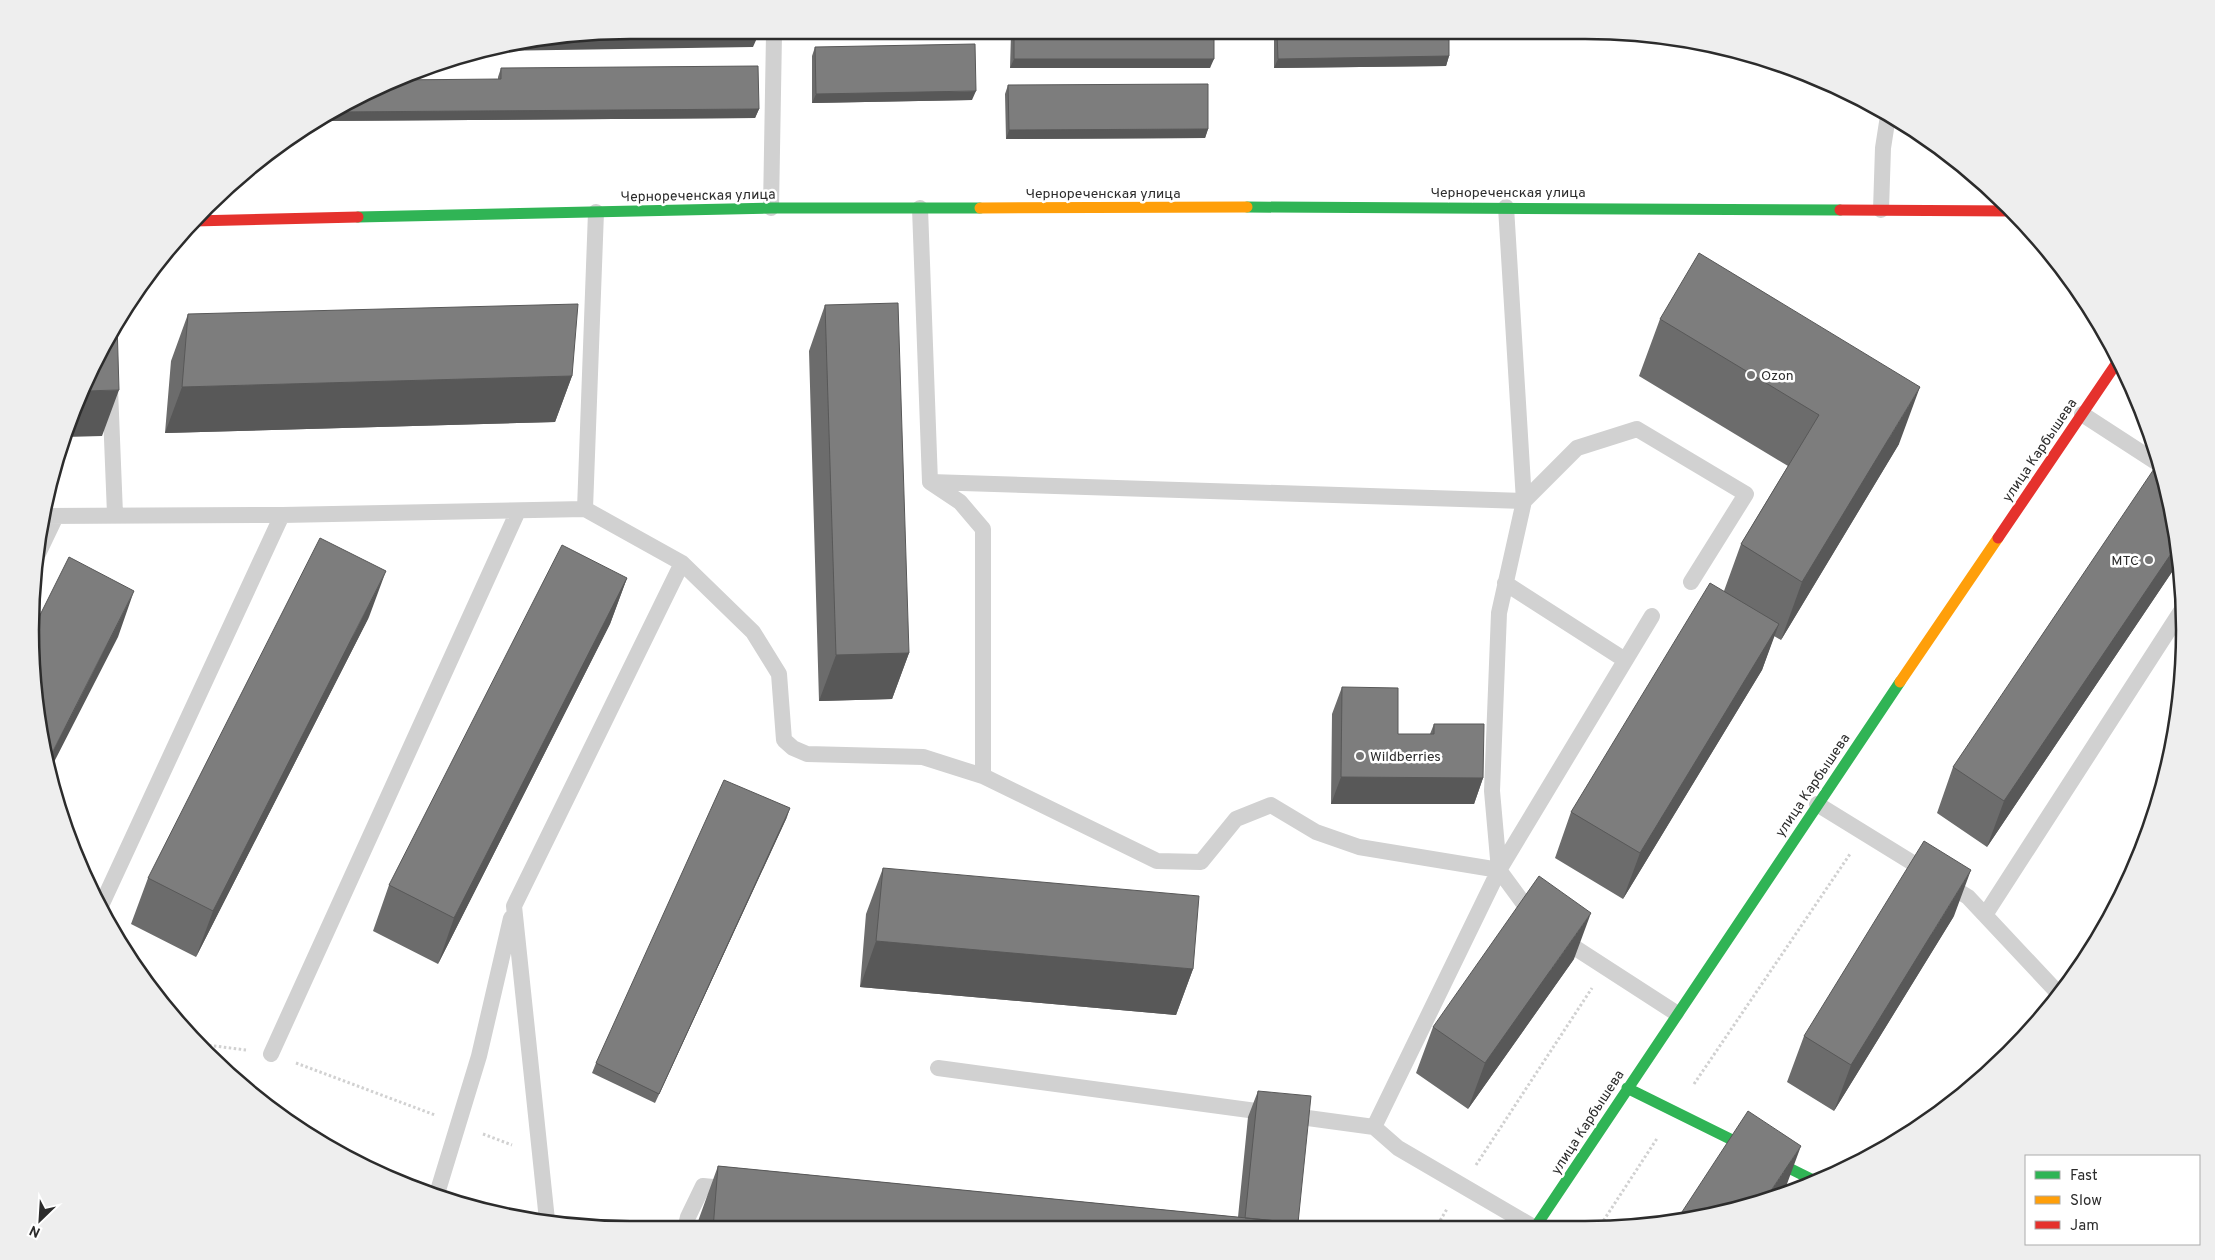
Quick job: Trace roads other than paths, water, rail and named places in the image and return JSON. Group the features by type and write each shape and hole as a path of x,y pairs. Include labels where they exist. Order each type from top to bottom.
{"main road":[{"name":"Чернореченская улица","path":"204,221 771,208 1506,206 2002,211"},
{"name":"улица Карбышева","path":"1540,1221 1676,1013 2114,367"},
{"path":"1627,1088 1806,1178"}],"lane":[{"path":"771,208 774,39"},
{"path":"1881,210 1883,148 1887,122"},
{"path":"1506,206 1524,501 1498,613 1492,791 1500,870 1538,924 1676,1013"},
{"path":"920,208 930,482"},
{"path":"585,509 596,212"},
{"path":"110,376 115,514"},
{"path":"2082,414 2150,458"},
{"path":"930,482 1524,501 1577,448 1637,428 1746,494 1691,582"},
{"path":"930,482 960,502 983,529 983,776"},
{"path":"50,516 115,514 282,515 585,509 682,563 753,632 779,674 784,740 793,748 807,754 923,757 983,776 1157,861 1201,862 1236,819 1271,805 1316,832 1359,847 1500,870"},
{"path":"271,1054 518,511"},
{"path":"104,899 282,515"},
{"path":"438,1189 479,1056 514,906 682,563"},
{"path":"1505,583 1626,660"},
{"path":"1374,1127 1500,870 1652,616"},
{"path":"1985,915 2176,619"},
{"path":"1817,804 1968,897 2055,989"},
{"path":"514,906 546,1215"},
{"path":"938,1068 1374,1127 1398,1148 1523,1221"},
{"path":"687,1221 703,1186 752,1192"}],"place":[{"name":"Ozon","path":"1751,375"},
{"name":"МТС","path":"2149,560"},
{"name":"Wildberries","path":"1360,756"}]}
